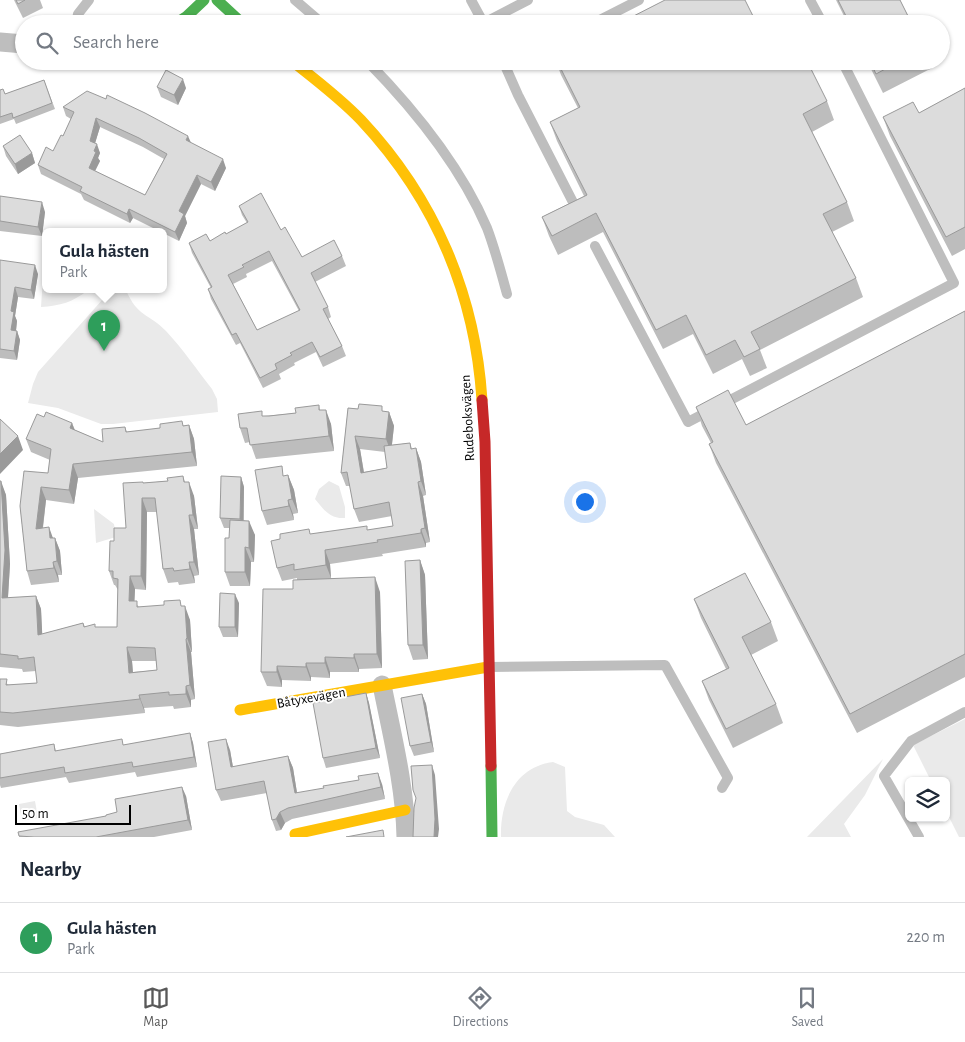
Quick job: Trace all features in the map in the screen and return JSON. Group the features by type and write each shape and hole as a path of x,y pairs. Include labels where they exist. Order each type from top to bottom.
{"street":[{"path":"188,15 204,0"},
{"path":"217,0 234,15"},
{"path":"0,42 15,43"},
{"name":"Rudeboksvägen","path":"304,70 360,119 382,144 426,208 456,270 464,295 476,345 481,384 485,452 492,837"},
{"name":"Båtyxevägen","path":"240,710 488,667"},
{"path":"382,685 405,810 406,837"},
{"path":"295,834 405,810"}],"lane":[{"path":"78,15 89,0"},
{"path":"295,0 312,15"},
{"path":"472,0 480,15"},
{"path":"499,15 528,0"},
{"path":"610,15 639,0"},
{"path":"810,0 818,15"},
{"path":"376,70 396,91 436,140 458,174 480,213 487,230 507,294"},
{"path":"508,70 518,95 578,212"},
{"path":"595,246 688,422 954,283 847,70"},
{"path":"488,667 665,665 728,778 722,788"},
{"path":"919,837 884,776 911,741 965,712"}],"shaded area":[{"path":"42,292 84,293 66,303 41,307"},
{"path":"108,293 127,293 139,311 160,325 184,352 212,389 217,399 218,412 101,424 58,408 28,403 38,372"},
{"path":"329,481 339,486 345,507 345,518 331,515 315,499 319,489"},
{"path":"94,509 114,524 116,537 96,543"},
{"path":"965,719 965,837 959,837 950,819 950,777 929,777 913,745"},
{"path":"883,759 865,795 844,824 851,837 807,837"},
{"path":"553,762 565,767 567,811 575,817 604,825 615,837 501,837 503,811 512,788 529,771 540,765"},
{"path":"35,801 38,818 22,821 19,804"}],"building":[{"path":"16,0 25,0 18,4"},
{"path":"665,0 745,0 752,15 636,15"},
{"path":"838,0 900,0 908,15 846,15"},
{"path":"166,70 183,79 174,95 157,87"},
{"path":"562,70 812,70 827,101 803,114 847,202 823,214 856,278 751,332 760,349 744,357 735,340 706,355 686,315 656,330 596,213 552,236 542,217 587,195 550,122 580,107"},
{"path":"874,70 883,70 876,74"},
{"path":"44,80 52,103 13,118 12,113 0,117 0,90 3,89 5,94"},
{"path":"965,88 965,227 946,237 883,117 913,102 919,113"},
{"path":"87,91 106,99 107,95 188,136 186,140 223,159 211,182 197,175 179,211 184,214 175,232 129,209 127,214 80,191 82,187 38,165 46,147 53,151 61,135 63,136 74,112 63,107","holes":["96,118 139,138 167,154 145,195 89,168 96,152 94,151 97,144 90,141"]},
{"path":"20,135 32,153 15,164 3,146"},
{"path":"261,193 281,230 285,227 302,257 334,240 342,256 311,273 328,307 323,309 342,346 320,357 312,342 290,353 292,355 275,364 277,369 260,378 236,333 232,335 208,289 212,287 189,243 206,234 210,241 248,222 239,206","holes":["269,251 300,310 257,330 228,275 244,267 242,265"]},
{"path":"0,196 42,202 38,227 0,221"},
{"path":"0,260 35,265 31,290 15,287 11,311 14,312 11,330 17,331 14,351 0,349"},
{"path":"965,311 965,654 850,714 709,444 713,442 696,407 728,390 746,425"},
{"path":"359,404 382,406 382,411 389,412 386,439 355,436 361,473 387,468 384,446 410,443 411,449 416,448 421,481 418,482 425,528 421,529 421,533 325,550 326,565 294,570 294,564 277,568 271,541 280,539 280,534 309,529 310,534 367,526 367,530 393,526 389,502 354,509 347,472 341,473 348,408 358,409"},
{"path":"319,405 319,410 326,410 329,436 250,445 247,428 240,428 238,414 262,411 262,416 296,413 295,408"},
{"path":"46,412 72,423 70,428 103,442 102,429 125,427 126,432 160,428 160,424 182,421 183,426 189,425 192,452 73,464 69,490 41,487 36,529 49,527 50,538 55,538 57,561 53,562 54,568 27,571 20,506 24,471 48,473 51,449 26,439 37,414 44,417"},
{"path":"0,419 18,436 0,454"},
{"path":"282,466 283,476 288,475 292,499 288,500 289,506 262,511 255,470"},
{"path":"183,476 184,482 189,482 193,515 189,515 194,562 189,562 190,569 174,571 173,568 163,569 155,498 142,498 141,576 130,576 129,601 137,601 137,607 164,605 164,601 180,600 181,606 185,606 190,685 186,686 186,694 169,695 169,692 139,695 140,699 13,713 0,712 0,679 7,679 6,685 37,683 34,657 18,659 18,656 0,654 0,481 5,550 2,598 36,596 38,635 83,623 84,627 95,624 95,627 117,627 118,579 113,578 113,571 109,571 110,541 114,541 114,528 126,528 123,483 168,481 167,478","holes":["127,647 155,648 157,670 129,673"]},
{"path":"221,476 241,477 240,519 220,518"},
{"path":"230,520 249,521 249,548 245,547 245,572 225,572 225,538 229,538"},
{"path":"420,560 423,645 408,645 405,561"},
{"path":"745,573 771,622 742,637 776,704 726,729 702,681 729,668 694,599"},
{"path":"375,577 377,654 354,654 354,658 325,657 325,663 306,663 306,667 277,666 277,672 261,672 263,589 293,589 293,580"},
{"path":"220,593 235,594 235,627 219,627"},
{"path":"366,693 376,748 323,758 313,703"},
{"path":"422,694 431,742 410,746 401,698"},
{"path":"190,733 194,757 133,767 132,762 65,773 64,767 0,778 0,754 54,744 55,751 122,739 123,745"},
{"path":"226,739 231,767 288,756 295,793 359,780 358,776 378,773 381,787 288,808 280,812 276,819 272,820 264,781 216,790 208,742"},
{"path":"432,765 434,837 413,837 416,798 413,790 411,766"},
{"path":"182,787 188,820 96,837 19,836 18,832 106,816 117,812 115,799"},
{"path":"383,830 384,837 346,837"}],"traffic: fast":[{"path":"188,15 204,0"},
{"path":"217,0 233,15"},
{"path":"491,766 492,837"}],"traffic: slow":[{"path":"303,70 361,120 387,150 410,182 430,215 460,285 478,360 482,400"},
{"path":"240,710 488,667"},
{"path":"295,834 405,810"}],"traffic: jam":[{"path":"482,400 485,442 491,766"}],"place":[{"name":"Gula hästen","path":"104,351"}]}
